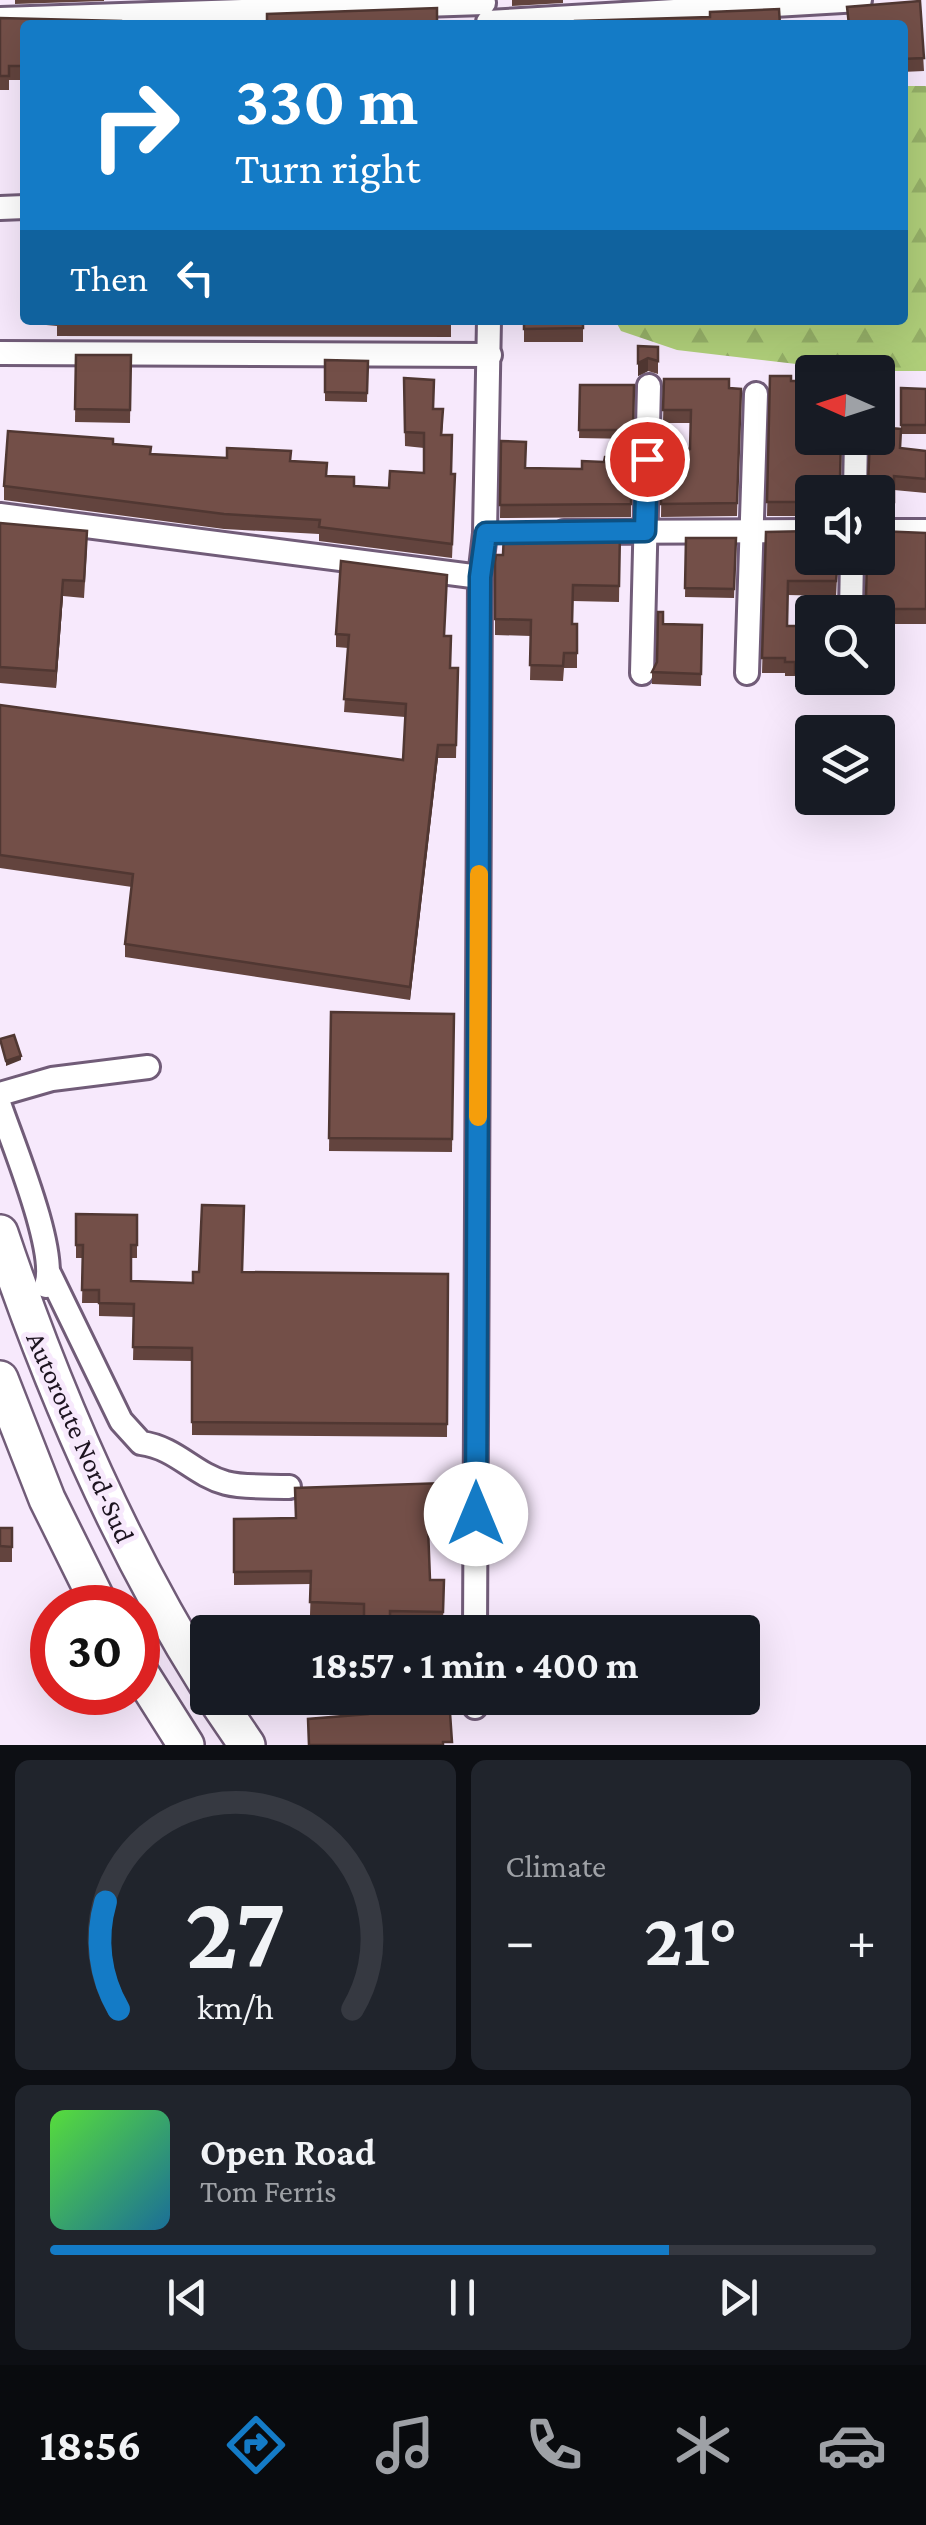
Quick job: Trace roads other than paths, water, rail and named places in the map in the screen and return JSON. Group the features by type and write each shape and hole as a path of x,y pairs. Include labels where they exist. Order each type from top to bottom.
{"highway":[{"name":"Autoroute Nord-Sud","path":"0,1232 72,1428 135,1559 190,1655"},
{"name":"Autoroute Nord-Sud","path":"0,1379 46,1499 89,1585"},
{"path":"160,1704 186,1745"},
{"path":"226,1715 246,1745"}],"street":[{"path":"0,19 486,13 860,0"},
{"path":"475,1615 480,577 496,533 490,325"},
{"path":"0,352 490,355"},
{"path":"642,673 649,386"},
{"path":"747,672 756,394"},
{"path":"0,516 480,577"},
{"path":"546,532 795,531"},
{"path":"895,531 926,531"},
{"path":"0,1094 52,1079 148,1067"},
{"path":"0,1106 36,1211 50,1275 122,1421 141,1443 174,1452 197,1470 226,1483 289,1487"},
{"path":"32,1327 50,1275"}]}
